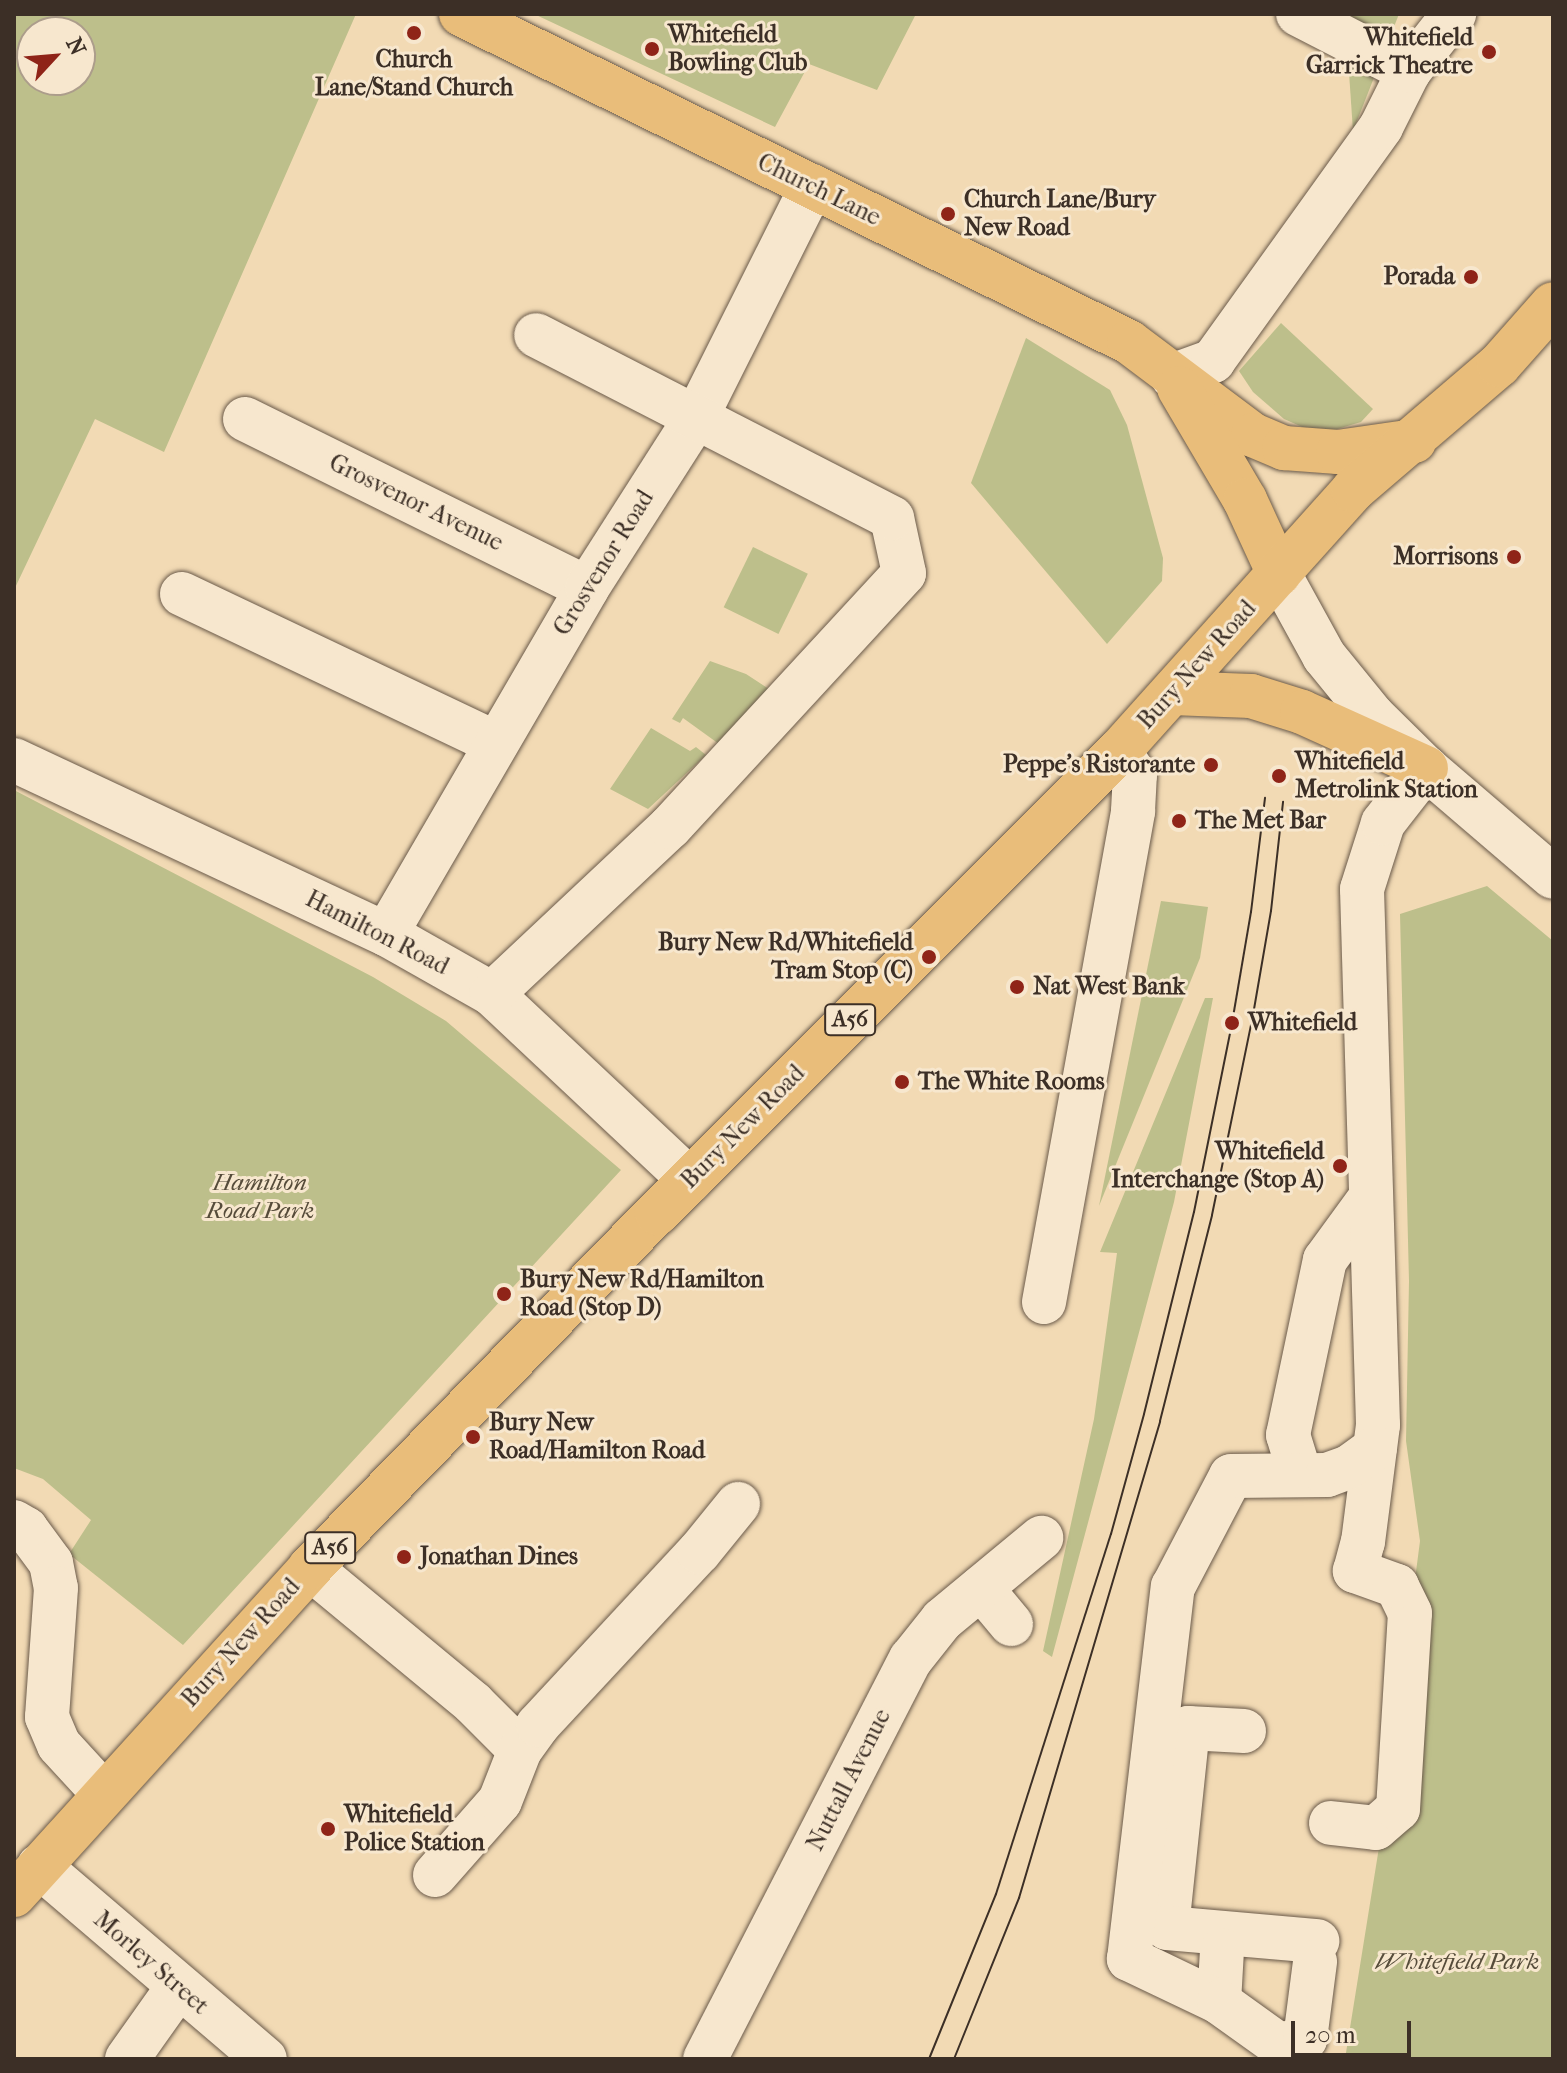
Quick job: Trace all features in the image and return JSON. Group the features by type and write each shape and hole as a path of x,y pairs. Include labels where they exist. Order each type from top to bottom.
{"main road":[{"name":"Church Lane","path":"461,14 1129,342 1253,435 1284,448 1338,452 1414,441"},
{"name":"Bury New Road","path":"26,1881 310,1568 690,1180 1119,751 1353,490 1414,441 1499,365 1553,304"},
{"name":"Church Lane","path":"1172,376 1245,500 1279,574"},
{"path":"1172,693 1251,696 1302,712 1426,768"}],"street":[{"path":"1298,14 1409,71"},
{"path":"1172,376 1213,361 1381,127 1409,71 1454,14"},
{"name":"Grosvenor Road","path":"386,934 587,588 697,416 812,186"},
{"path":"492,994 670,827 904,573 892,518 536,335"},
{"name":"Grosvenor Avenue","path":"245,419 587,588"},
{"path":"1279,574 1324,656 1373,716 1426,768 1553,877"},
{"path":"182,594 496,743"},
{"path":"1044,1302 1133,811 1135,775 1119,751"},
{"name":"Hamilton Road","path":"14,760 386,934 492,994 690,1180"},
{"path":"1331,1823 1376,1828 1398,1809 1410,1613 1397,1586 1355,1571 1375,1448 1362,889 1383,823 1426,768"},
{"path":"1300,1474 1288,1435 1325,1260 1371,1197"},
{"path":"1244,1731 1188,1728 1167,1928 1316,1951 1305,2039 1279,2045 1219,2002 1129,1959 1173,1587 1231,1476 1327,1475 1349,1467 1375,1448"},
{"path":"435,1875 500,1801 520,1750 538,1725 699,1552 738,1504"},
{"path":"14,1522 26,1529 51,1563 56,1588 47,1717 71,1762 104,1794"},
{"name":"Nuttall Avenue","path":"705,2059 911,1659 942,1620 1041,1538"},
{"path":"310,1568 473,1703 520,1750"},
{"path":"981,1588 1011,1624"},
{"name":"Morley Street","path":"26,1881 178,1987 265,2059"},
{"path":"1219,2002 1222,1950"},
{"path":"127,2059 178,1987"}],"green space":[{"path":"14,14 356,14 164,452 95,419 14,590"},
{"path":"534,14 916,14 877,90 809,64 775,127"},
{"path":"1345,14 1399,14 1353,131"},
{"path":"1281,323 1373,409 1361,422 1334,430 1307,429 1284,419 1253,392 1239,371"},
{"path":"1026,338 1110,390 1127,425 1163,558 1162,581 1107,644 971,483"},
{"path":"753,547 808,574 778,634 724,607"},
{"path":"710,661 746,674 772,691 719,744 683,718 680,723 672,719"},
{"path":"651,728 690,751 696,747 706,755 648,809 610,789"},
{"name":"Hamilton Road Park","path":"14,790 373,977 446,1021 621,1170 183,1645 69,1554 91,1520 43,1479 14,1468"},
{"name":"Whitefield Park","path":"1487,886 1553,941 1553,2059 1345,2059 1385,1810 1420,1541 1406,1441 1409,1281 1400,914"},
{"path":"1161,901 1208,907 1200,958 1099,1206"},
{"path":"1205,998 1213,998 1174,1202 1052,1657 1043,1651 1094,1419 1117,1253 1100,1252"}],"tram line":[{"path":"929,2059 996,1894 1111,1534 1144,1414 1194,1212 1232,1023 1251,912 1265,798"},
{"path":"954,2059 1019,1898 1160,1421 1212,1215 1253,1015 1271,911 1283,802"}],"place":[{"name":"Church Lane/Stand Church","path":"414,33"},
{"name":"Whitefield Bowling Club","path":"652,49"},
{"name":"Whitefield Garrick Theatre","path":"1489,52"},
{"name":"Church Lane/Bury New Road","path":"948,214"},
{"name":"Porada","path":"1471,277"},
{"name":"Morrisons","path":"1514,557"},
{"name":"Peppe's Ristorante","path":"1211,765"},
{"name":"Whitefield Metrolink Station","path":"1279,776"},
{"name":"The Met Bar","path":"1179,821"},
{"name":"Bury New Rd/Whitefield Tram Stop (C)","path":"929,957"},
{"name":"Nat West Bank","path":"1017,987"},
{"name":"Whitefield","path":"1232,1023"},
{"name":"The White Rooms","path":"902,1082"},
{"name":"Whitefield Interchange (Stop A)","path":"1340,1166"},
{"name":"Bury New Rd/Hamilton Road (Stop D)","path":"504,1294"},
{"name":"Bury New Road/Hamilton Road","path":"473,1437"},
{"name":"Jonathan Dines","path":"404,1557"},
{"name":"Whitefield Police Station","path":"328,1829"}]}
